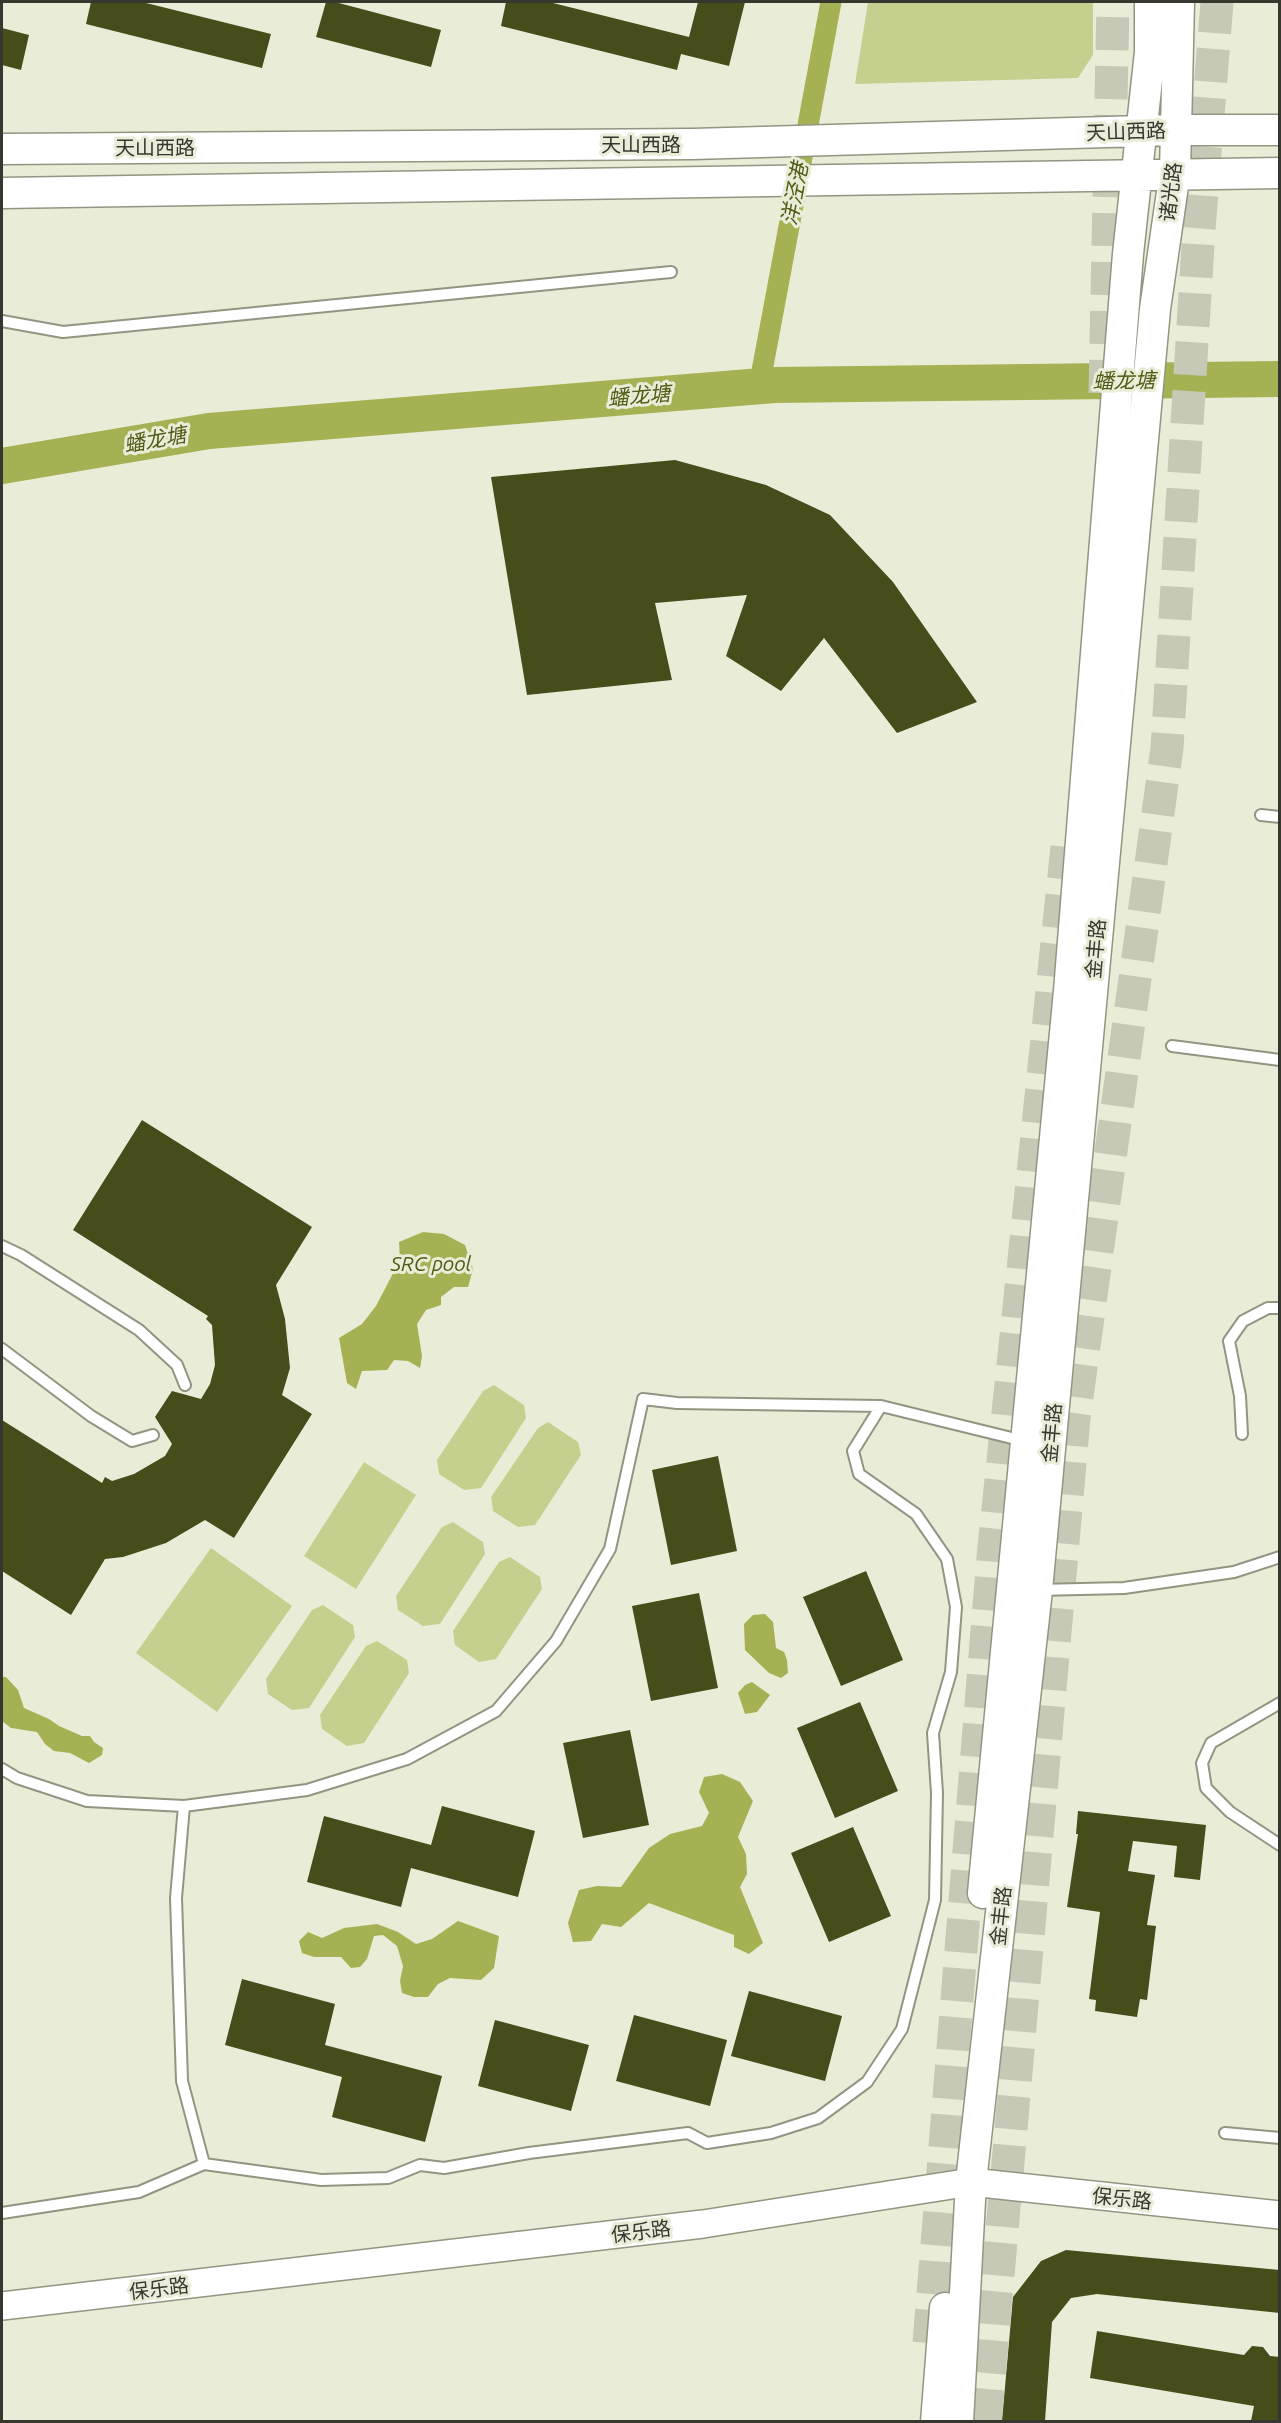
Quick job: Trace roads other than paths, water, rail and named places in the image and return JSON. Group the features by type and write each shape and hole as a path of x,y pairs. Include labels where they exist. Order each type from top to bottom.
{"main road":[{"path":"1129,440 1124,311 1150,52 1150,2"},
{"name":"诸光路","path":"1129,440 1155,309 1175,172 1179,2"},
{"name":"天山西路","path":"2,149 693,144 1176,130 1280,130"},
{"name":"天山西路","path":"2,193 765,183 1175,172 1280,172"},
{"name":"金丰路","path":"936,2421 1037,1590 1039,1445 1129,440"},
{"path":"963,2184 1039,1445"},
{"name":"金丰路","path":"958,2421 963,2184"}],"street":[{"name":"保乐路","path":"2,2306 703,2224 963,2184 1280,2216"}],"lane":[{"path":"2,321 63,332 671,272"},
{"path":"1261,815 1280,817"},
{"path":"1172,1047 1280,1060"},
{"path":"2,1246 21,1255 139,1330 177,1365 185,1385"},
{"path":"1242,1434 1240,1396 1229,1341 1243,1321 1268,1308 1280,1308"},
{"path":"2,1350 91,1416 132,1441 153,1435"},
{"path":"2,1769 16,1778 87,1801 184,1806 318,1787 408,1759 496,1711 556,1641 610,1549 643,1399 677,1403 881,1406 1039,1445"},
{"path":"2,2213 139,2192 204,2164 321,2180 388,2178 420,2165 444,2168 529,2153 688,2133 707,2143 771,2133 818,2118 867,2082 902,2029 934,1900 937,1793 933,1733 951,1672 956,1607 947,1559 916,1514 859,1474 853,1452 881,1406"},
{"path":"1037,1590 1124,1588 1234,1572 1280,1557"},
{"path":"1280,1703 1211,1743 1202,1763 1206,1788 1230,1812 1280,1845"},
{"path":"184,1806 176,1898 182,2080 204,2164"},
{"path":"1225,2133 1280,2138"}],"water":[{"name":"SRC pool","path":"423,1232 444,1234 465,1245 473,1269 468,1287 454,1287 441,1297 441,1305 426,1310 417,1324 422,1356 420,1368 408,1361 394,1360 387,1370 362,1371 356,1389 347,1383 339,1338 362,1324 376,1306 400,1260 399,1242"},
{"path":"765,1614 773,1622 776,1648 784,1652 787,1660 788,1673 781,1678 769,1673 745,1650 744,1624 753,1615"},
{"path":"2,1677 6,1677 18,1690 24,1708 82,1736 90,1736 103,1748 102,1755 89,1763 70,1753 54,1751 45,1744 37,1732 11,1728 2,1721"},
{"path":"752,1682 770,1695 757,1712 745,1714 738,1693 745,1685"},
{"path":"722,1774 740,1782 753,1801 738,1837 746,1854 747,1874 740,1887 763,1943 749,1954 734,1947 734,1935 649,1903 621,1927 602,1924 591,1941 573,1942 568,1923 579,1890 597,1886 621,1887 649,1848 670,1834 702,1826 709,1813 699,1792 704,1777"},
{"path":"458,1921 499,1936 494,1968 481,1980 450,1978 438,1984 428,1997 414,1997 402,1993 400,1981 403,1966 397,1946 383,1935 374,1936 367,1959 360,1967 351,1968 341,1957 314,1957 302,1953 299,1941 308,1932 322,1938 344,1928 377,1924 398,1932 416,1944 432,1939"}],"waterway":[{"name":"洋泾港","path":"759,387 831,2"},
{"name":"蟠龙塘","path":"2,466 209,431 774,385 1280,379"}],"tunnel":[{"path":"1105,393 1113,2"},
{"path":"985,2422 1074,1418 1167,748 1199,229 1217,2"},
{"path":"929,2343 993,1557 1067,847"}]}
